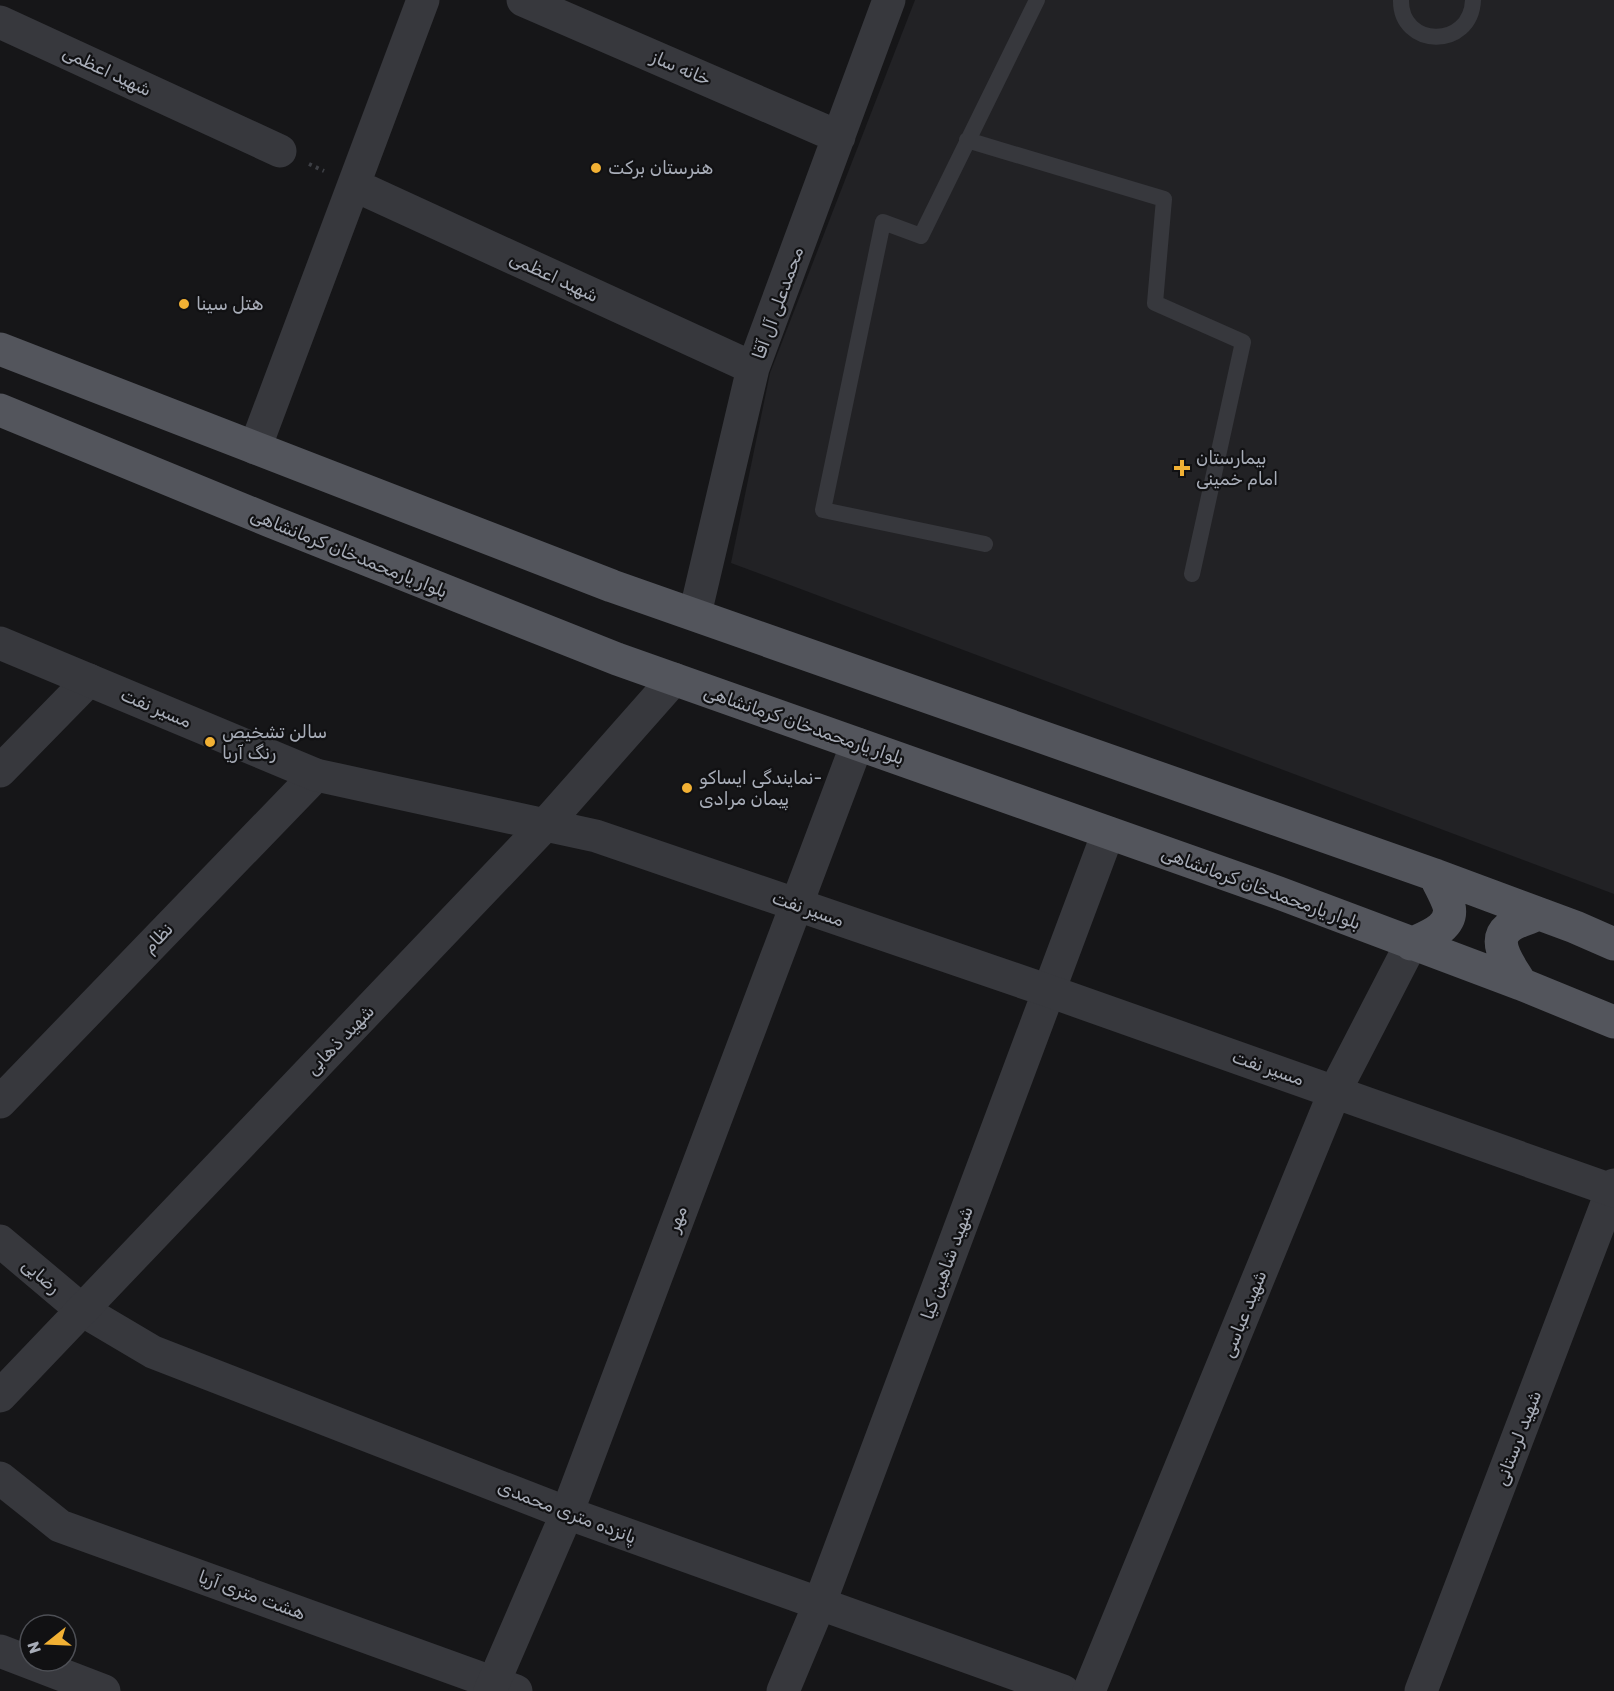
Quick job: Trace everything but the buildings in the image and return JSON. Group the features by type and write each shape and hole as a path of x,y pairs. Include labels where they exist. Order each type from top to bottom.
{"main road":[{"path":"0,349 612,586 1435,875 1575,927 1614,944"},
{"name":"بلوار یارمحمدخان کرمانشاهی","path":"0,410 270,521 617,659 1268,890 1521,984 1614,1022"},
{"path":"1411,944 1436,932 1443,926 1449,914 1449,906 1435,875"},
{"path":"1521,984 1501,945 1503,934 1509,927 1539,914"}],"street":[{"path":"255,448 423,0"},
{"name":"خانه ساز","path":"523,0 839,137"},
{"name":"محمدعلی آل آقا","path":"695,614 753,368 889,0"},
{"name":"شهید اعظمی","path":"0,22 280,151"},
{"name":"شهید اعظمی","path":"354,185 753,368"},
{"name":"مسیر نفت","path":"0,643 315,775 596,836 1049,991 1613,1189"},
{"name":"شهید ذهابی","path":"0,1396 545,825 674,679"},
{"path":"0,771 89,680"},
{"name":"مهر","path":"500,1688 857,744"},
{"name":"نظام","path":"0,1102 315,775"},
{"name":"شهید شاهین کیا","path":"783,1691 819,1605 1108,833"},
{"name":"شهید عباسی","path":"1089,1691 1335,1092 1411,944"},
{"name":"شهید لرستانی","path":"1421,1691 1613,1189"},
{"name":"رضایی","path":"0,1241 82,1310"},
{"name":"پانزده متری محمدی","path":"82,1310 153,1352 567,1513 1063,1691"},
{"name":"هشت متری آریا","path":"0,1478 60,1526 500,1688"},
{"path":"0,1651 105,1691"}],"lane":[{"path":"985,544 823,510 883,222 921,236 1037,0"},
{"path":"1401,0 1405,19 1413,29 1424,35 1436,37 1449,36 1460,29 1468,20 1473,8 1473,0"},
{"path":"967,140 1164,199 1155,303 1243,342 1192,574"}],"path":[{"path":"280,151 354,185"}],"shaded area":[{"name":"بیمارستان امام خمینی","path":"915,0 1614,0 1614,894 731,563 770,373"}],"place":[{"name":"هنرستان برکت","path":"596,168"},
{"name":"هتل سینا","path":"184,304"},
{"name":"بیمارستان امام خمینی","path":"1182,468"},
{"name":"سالن تشخیص رنگ آریا","path":"210,742"},
{"name":"نمایندگی ایساکو- پیمان مرادی","path":"687,788"}]}
